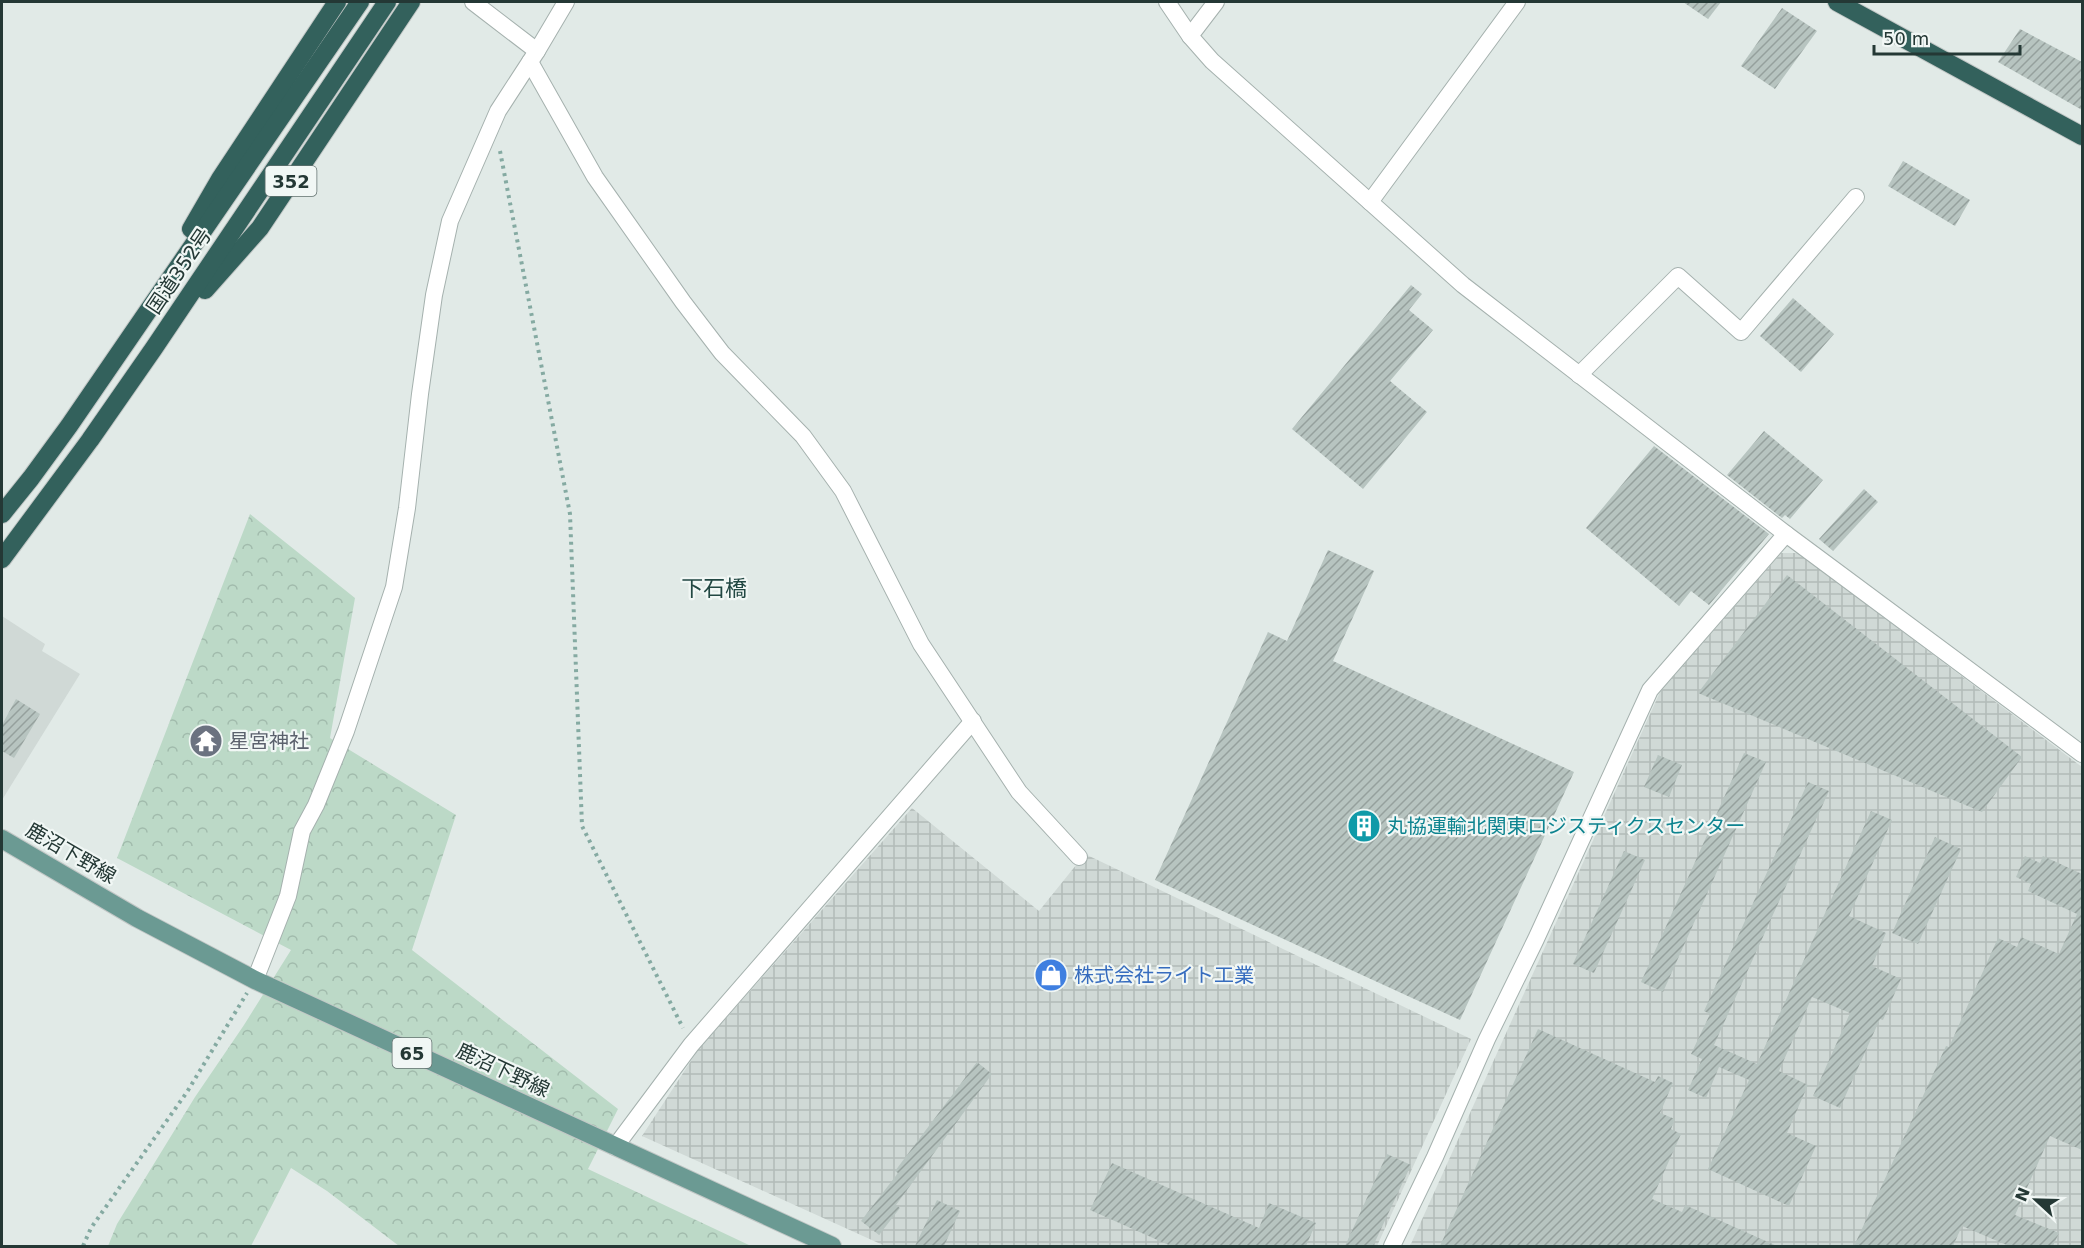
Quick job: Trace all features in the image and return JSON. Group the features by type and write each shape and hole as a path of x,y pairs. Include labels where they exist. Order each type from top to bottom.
{"highway":[{"name":"352","path":"131,335 220,179 337,2"},
{"name":"国道352号","path":"2,514 69,426 360,2"},
{"name":"国道352号","path":"2,559 90,440 154,348 387,2"},
{"name":"352","path":"154,348 260,228 411,2"},
{"path":"1837,2 2082,136"},
{"path":"69,426 90,440"}],"main road":[{"name":"鹿沼下野線","path":"2,840 137,918 255,980 832,1246"}],"street":[{"path":"473,2 534,56 595,177 683,302 722,353 803,436 843,491 921,644 1019,792 1079,857"},
{"path":"255,980 288,896 302,831 316,805 346,731 394,587 407,508 420,394 450,221 494,120 566,2"},
{"path":"1167,2 1190,36 1212,61 1463,285 1786,534 2082,754"},
{"path":"1190,36 1216,2"},
{"path":"1371,202 1517,2"},
{"path":"1579,375 1678,276 1741,332 1856,197"},
{"path":"1392,1246 1650,690 1786,534"},
{"path":"615,1147 691,1045 973,721"}],"path":[{"path":"494,120 570,514 582,826 691,1045"},
{"path":"82,1246 91,1228 187,1092 255,980"}],"shaded area":[{"path":"1781,553 1798,553 2082,767 2082,1246 1410,1246 1660,692"},
{"path":"2,616 45,644 42,651 80,674 2,800"},
{"name":"株式会社ライト工業","path":"912,808 1039,911 1085,854 1471,1039 1377,1246 885,1246 642,1136 698,1050"}],"green space":[{"path":"250,514 355,598 330,738 456,815 412,950 618,1109 588,1169 751,1246 399,1246 327,1191 291,1168 251,1246 108,1246 117,1224 195,1097 291,950 117,858"}],"building":[{"path":"1683,2 1721,2 1708,19"},
{"path":"1782,8 1817,31 1775,89 1741,66"},
{"path":"2020,29 2082,62 2082,110 1998,62"},
{"path":"1903,161 1970,200 1955,226 1888,186"},
{"path":"1411,285 1422,294 1409,310 1433,330 1390,381 1427,412 1363,489 1292,429"},
{"path":"1793,298 1834,334 1801,372 1760,336"},
{"path":"1764,431 1823,480 1790,519 1785,515 1782,518 1727,475"},
{"path":"1654,446 1769,534 1709,605 1691,591 1679,606 1586,528"},
{"path":"1864,489 1878,502 1833,551 1819,539"},
{"name":"丸協運輸北関東ロジスティクスセンター","path":"1328,550 1374,571 1333,661 1574,772 1460,1020 1155,880 1268,632 1287,641"},
{"path":"1787,575 2022,757 1982,812 1698,693"},
{"path":"16,699 40,714 14,758 2,751 2,725"},
{"path":"1744,753 1766,762 1663,992 1641,982"},
{"path":"1658,755 1682,765 1669,797 1644,787"},
{"path":"1808,782 1829,791 1714,1045 1757,1064 1871,811 1892,820 1849,916 1886,933 1872,966 1901,979 1883,1020 1880,1019 1840,1108 1813,1096 1850,1013 1812,997 1779,1071 1808,1085 1787,1133 1816,1146 1789,1206 1708,1169 1749,1080 1719,1067 1706,1098 1688,1090 1702,1059 1691,1054 1710,1014 1704,1011"},
{"path":"1935,837 1961,849 1918,944 1892,933"},
{"path":"1624,851 1645,860 1594,973 1573,964"},
{"path":"2025,856 2040,863 2043,856 2082,874 2082,1150 2050,1136 2015,1215 2059,1233 2053,1246 2009,1246 1962,1226 1953,1246 1854,1246 1998,938 2017,947 2021,937 2059,954 2077,914 2028,891 2031,884 2016,877"},
{"path":"1538,1029 1655,1082 1658,1076 1673,1083 1660,1113 1675,1119 1671,1129 1681,1134 1652,1199 1682,1212 1685,1205 1777,1246 1440,1246"},
{"path":"977,1062 992,1074 896,1205 900,1208 879,1235 861,1221 898,1173 895,1171"},
{"path":"1387,1154 1411,1165 1373,1246 1345,1246"},
{"path":"1112,1163 1259,1228 1269,1203 1316,1223 1306,1246 1171,1246 1090,1210"},
{"path":"937,1200 960,1211 944,1246 915,1246"}],"place":[{"name":"星宮神社","path":"206,741"},
{"name":"丸協運輸北関東ロジスティクスセンター","path":"1364,826"},
{"name":"株式会社ライト工業","path":"1051,975"}],"district":[{"name":"下石橋","path":"714,588"}]}
